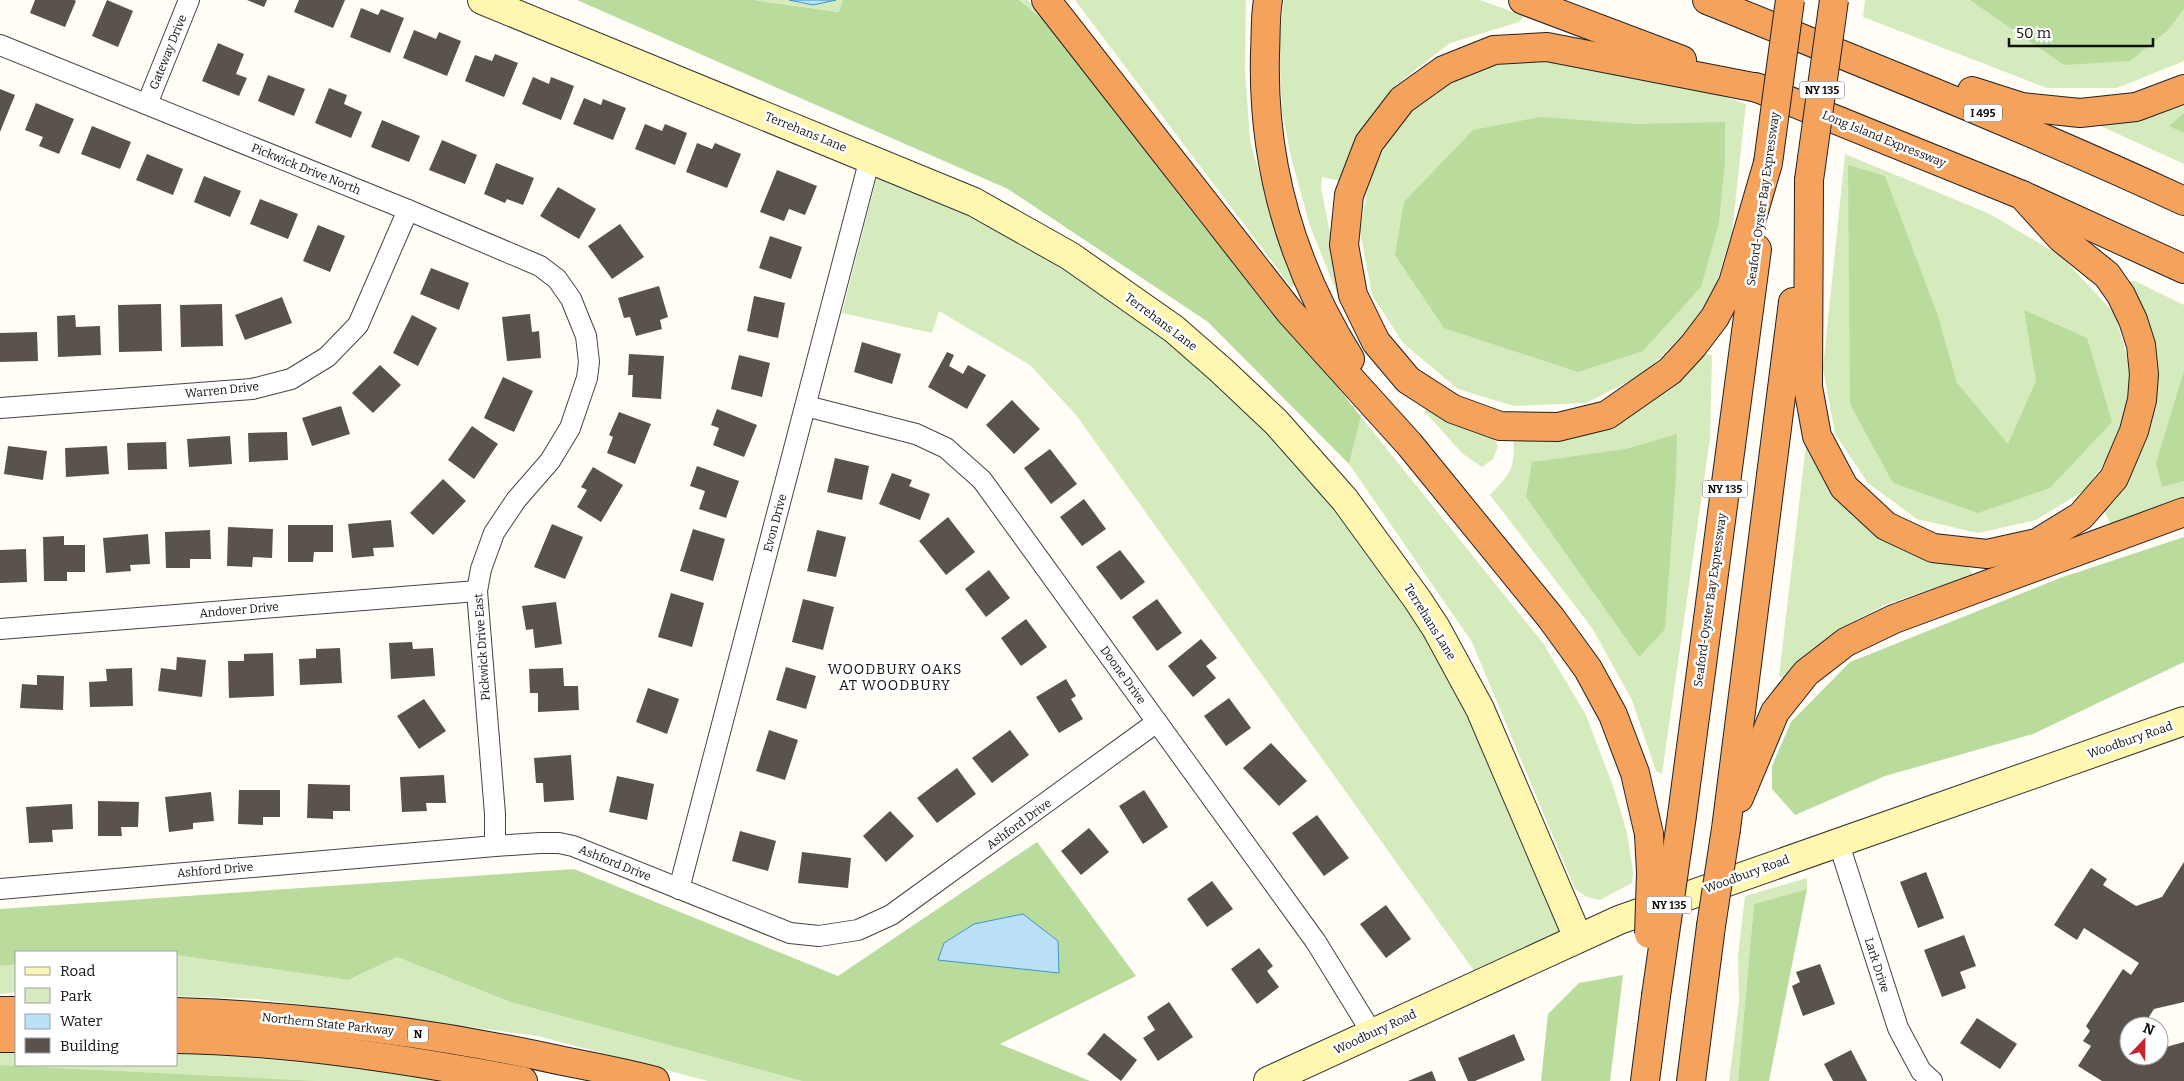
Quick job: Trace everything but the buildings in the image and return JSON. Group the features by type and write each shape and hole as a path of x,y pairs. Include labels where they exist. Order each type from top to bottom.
{"highway":[{"path":"1046,0 1289,311 1410,445"},
{"path":"1268,0 1264,80 1270,150 1284,216 1302,268 1328,324 1362,380 1410,445 1551,618 1588,669 1612,715 1635,773 1649,834 1651,873 1649,999 1636,1081"},
{"name":"Long Island Expressway","path":"1524,0 1758,88 2022,195 2184,269"},
{"name":"I 495","path":"1707,0 1979,111 2184,201"},
{"name":"Seaford-Oyster Bay Expressway","path":"1645,1081 1649,999 1682,815 1790,0"},
{"name":"NY 135","path":"1692,1081 1834,0"},
{"path":"1781,30 2022,107 2080,113 2136,107 2184,90"},
{"path":"1758,88 1547,47 1494,50 1444,70 1402,100 1370,143 1348,195 1344,244 1353,295 1376,342 1408,380 1452,409 1500,426 1558,427 1607,416 1670,371 1693,346 1715,316 1732,283 1768,163"},
{"path":"1809,180 1808,387 1817,436 1844,487 1886,526 1933,548 1987,554 2037,543 2081,516 2114,478 2134,431 2142,400 2144,374 2141,345 2133,320 2121,295 2107,275 2061,238 2022,195"},
{"path":"1726,829 1775,712 1806,673 1846,642 1894,619 2184,512"},
{"path":"0,1011 15,1011"},
{"name":"Northern State Parkway","path":"178,1012 214,1013 389,1029 502,1048 656,1081"},
{"path":"0,1038 15,1038"},
{"name":"N","path":"178,1038 293,1046 366,1055 523,1081"}],"main road":[{"name":"Terrehans Lane","path":"482,0 974,202 1070,256 1174,329 1276,422 1346,500 1436,628 1480,709 1578,938"},
{"name":"Woodbury Road","path":"1268,1081 1619,920 1838,841 2184,721"}],"street":[{"name":"Gateway Drive","path":"147,104 189,0"},
{"name":"Pickwick Drive North","path":"0,45 408,210 540,266 556,279 571,299 583,328"},
{"name":"Evon Drive","path":"680,889 870,158"},
{"name":"Warren Drive","path":"0,408 252,389 292,379 327,357 358,325 408,210"},
{"name":"Pickwick Drive East","path":"495,846 495,814 477,591 481,569 494,533 516,500 550,461 570,428 587,378 589,362 586,336 583,328"},
{"name":"Doone Drive","path":"806,406 916,434 946,448 982,480 1316,942 1372,1033"},
{"name":"Andover Drive","path":"0,629 477,591"},
{"name":"Ashford Drive","path":"0,889 495,846 540,843 566,844 790,933 819,936 858,930 891,915 1157,722"},
{"name":"Lark Drive","path":"1838,841 1898,1028 1921,1071 1932,1081"}],"green space":[{"path":"577,0 754,0 839,12 843,0 1019,0 1051,26 1204,227 1256,282 1361,417 1349,464 1208,322 1008,189"},
{"path":"754,0 843,0 840,12"},
{"path":"1019,0 1028,0 1051,26"},
{"path":"1075,0 1246,0 1245,71 1250,141 1272,217 1295,284 1292,288"},
{"path":"1284,0 1480,0 1524,16 1519,22 1450,43 1397,84 1360,136 1344,177 1339,181 1322,177 1321,188 1339,279 1361,328 1339,298 1310,226 1291,157 1282,111 1279,43"},
{"path":"1865,0 2184,0 2184,61 2117,88 2047,88 1863,17"},
{"path":"1970,0 2184,0 2184,9 2167,31 2130,61 2064,65"},
{"path":"1551,53 1676,80 1746,104 1732,232 1714,291 1696,321 1645,373 1586,403 1514,406 1458,389 1403,343 1372,295 1360,231 1370,174 1402,115 1442,82 1493,59"},
{"path":"2184,97 2184,164 2094,123"},
{"path":"2184,113 2184,133 2169,126"},
{"path":"1540,117 1636,124 1725,122 1725,160 1719,223 1701,287 1643,351 1578,372 1444,328 1395,255 1404,202 1473,130"},
{"path":"1845,154 1990,214 2061,256 2115,314 2132,375 2120,441 2085,490 2036,520 1978,533 1917,519 1868,483 1835,434 1823,368"},
{"path":"1848,165 1885,176 1938,316 1957,383 2008,444 2036,381 2024,310 2087,338 2112,422 2050,488 1978,513 1893,483 1850,404"},
{"path":"878,172 969,208 1165,333 1278,433 1417,616 1532,833 1578,938 1482,982 1076,415 1030,365 939,311 932,333 842,313"},
{"path":"2129,281 2135,281 2184,305 2184,501 2112,527 2102,507 2134,466 2155,409 2155,348"},
{"path":"1704,354 1712,355 1710,438 1662,774 1656,771 1632,700 1592,628 1490,495 1504,480 1511,467 1514,453 1513,432 1554,436"},
{"path":"2184,371 2184,481 2162,487 2156,463"},
{"path":"1436,403 1491,432 1498,446 1493,459 1482,467 1463,454 1424,411"},
{"path":"1361,417 1543,643 1586,715 1613,786 1627,833 1633,871 1632,883 1600,900 1587,897 1575,889 1472,642 1349,464"},
{"path":"1808,427 1841,493 1963,558 1973,575 1887,604 1837,630 1786,679 1779,676"},
{"path":"1677,434 1676,476 1665,629 1639,657 1526,497 1532,462 1626,449"},
{"path":"2184,537 2184,662 2033,734 1885,776 1795,815 1772,789 1772,766 1791,722 1850,662 2060,578"},
{"path":"1037,842 1136,976 1000,1044 1090,1081 802,1081 510,1002 397,957 348,980 178,955 178,951 15,951 15,965 0,966 0,909 574,869 838,976"},
{"path":"1807,878 1807,889 1754,904 1738,1081 1729,1081 1739,1002 1738,956 1745,896"},
{"path":"1807,889 1769,1081 1738,1081 1754,904"},
{"path":"178,955 348,980 397,957 510,1002 802,1081 708,1081 538,1036 258,999 178,996"},
{"path":"15,965 15,992 0,994 0,966"},
{"path":"1623,975 1610,1081 1541,1081 1548,1014 1579,983"},
{"path":"0,1051 15,1051 15,1066 0,1065"},
{"path":"178,1051 375,1069 444,1081 321,1081 20,1066 178,1066"},
{"path":"0,1065 321,1081 0,1081"}],"water":[{"path":"789,0 836,0 813,5"},
{"path":"1023,914 1058,941 1059,973 938,960 944,943 974,924"}],"district":[{"name":"WOODBURY OAKS AT WOODBURY","path":"895,678"}]}
